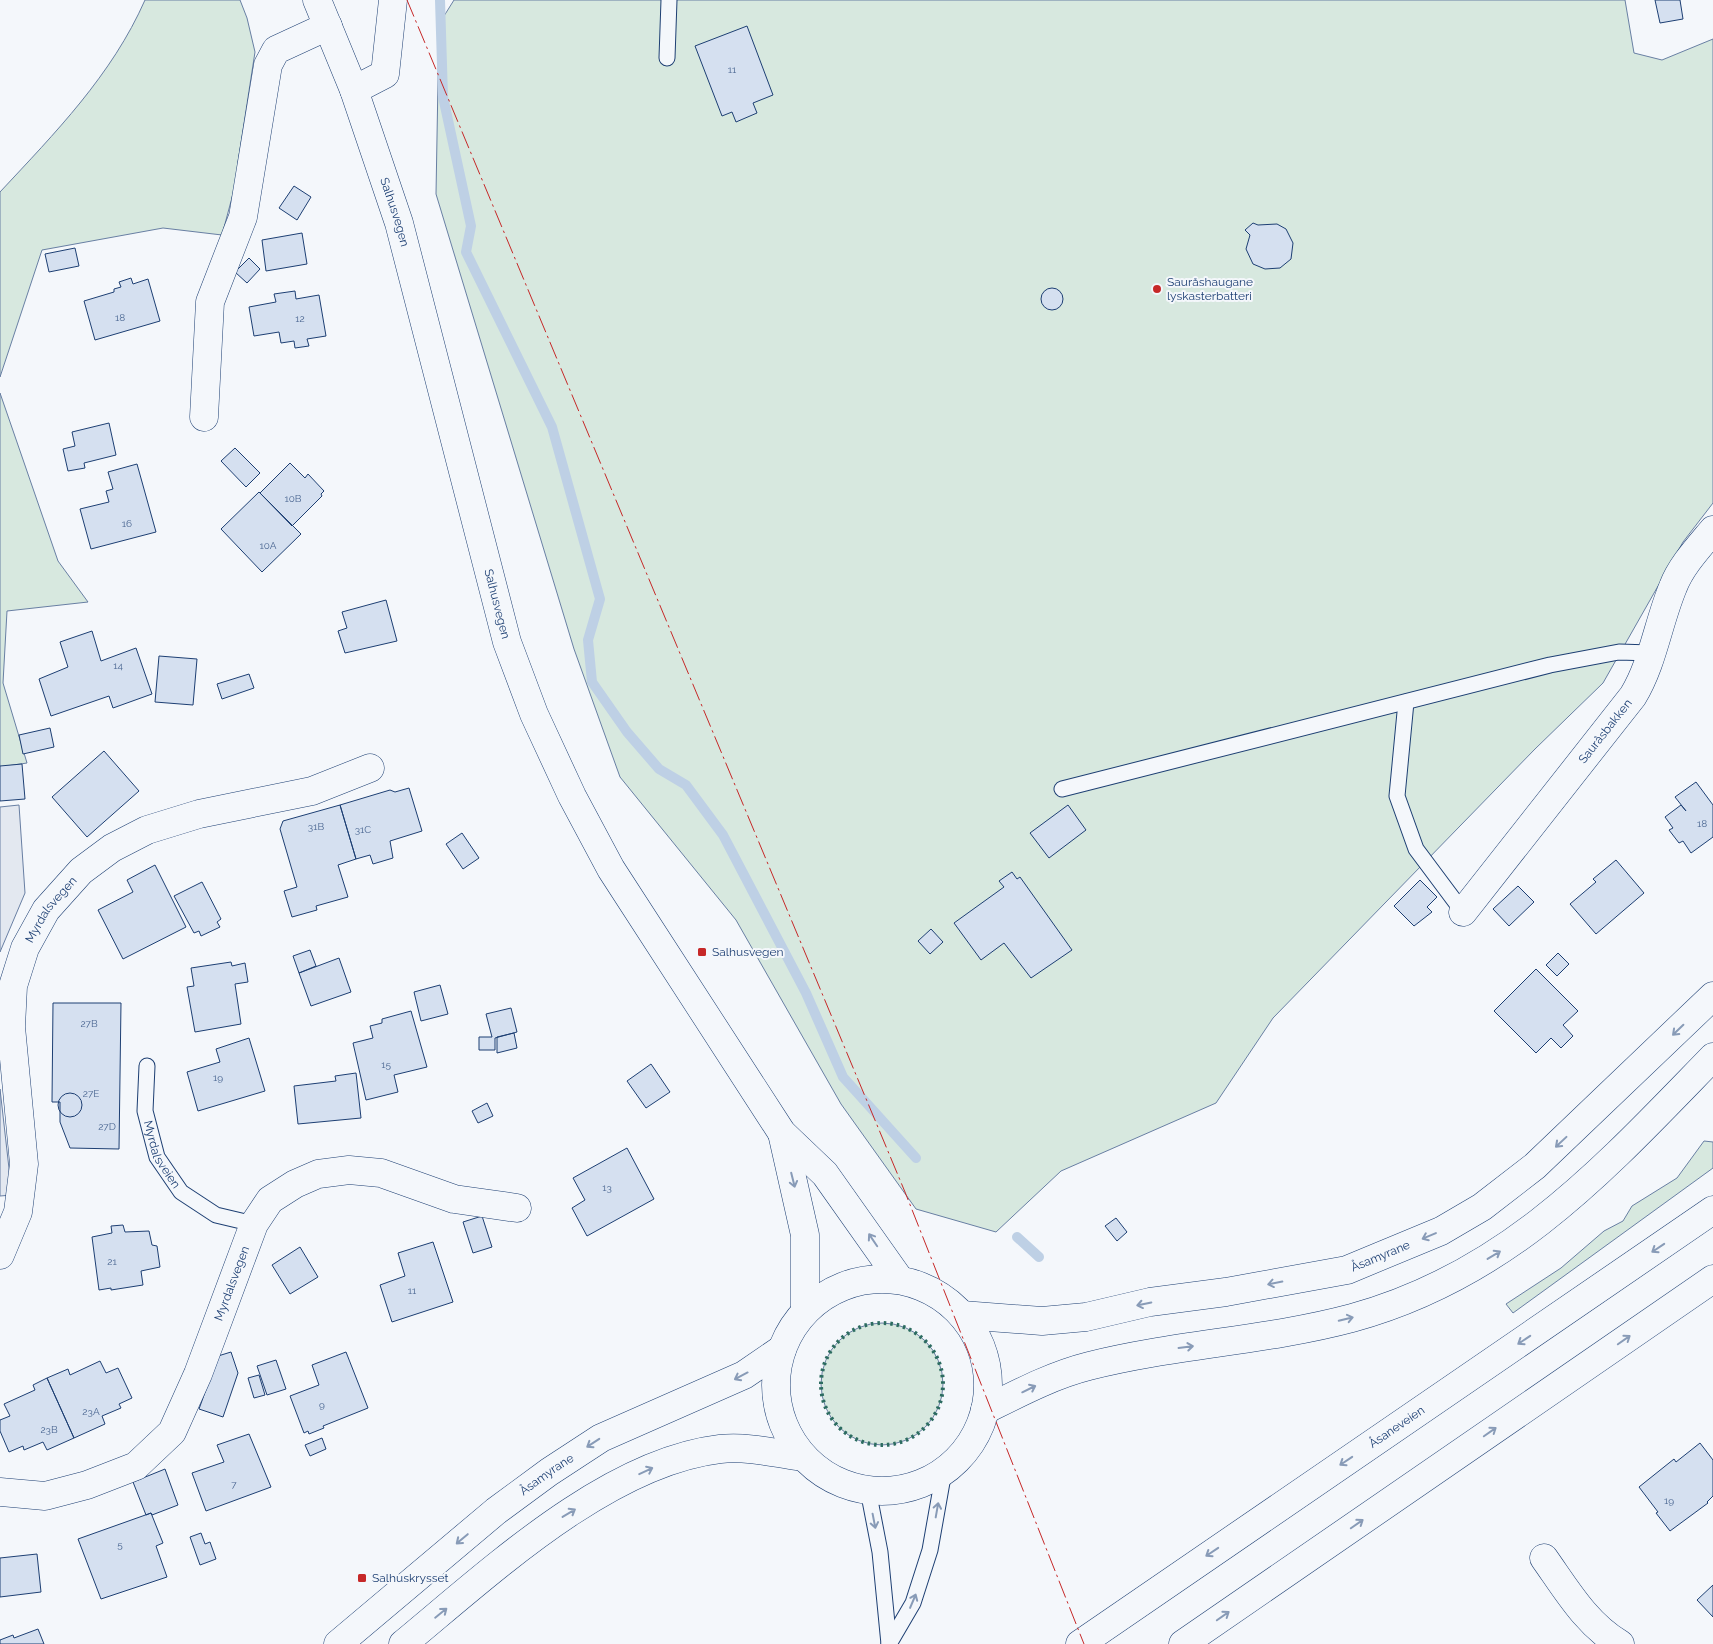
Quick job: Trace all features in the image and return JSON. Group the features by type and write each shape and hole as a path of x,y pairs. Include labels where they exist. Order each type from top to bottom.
{"main road":[{"name":"Salhusvegen","path":"317,0 354,90 399,223 507,642 534,714 572,796 611,869 782,1133 825,1174 900,1280"},
{"path":"354,90 385,74 392,0"},
{"path":"204,417 210,302 243,217 268,65 276,50 328,26"},
{"name":"Sauråsbakken","path":"1462,912 1633,696 1643,680 1673,586 1689,559 1713,530"},
{"name":"Myrdalsvegen","path":"1,1245 18,1212 24,1164 11,1027 13,986 25,948 46,910 81,871 112,848 147,830 199,814 312,791 370,768"},
{"name":"Åsamyrane","path":"962,1315 1042,1321 1086,1317 1150,1302 1226,1292 1347,1270 1401,1248 1441,1231 1482,1207 1535,1166 1713,996"},
{"path":"985,1410 1046,1380 1087,1366 1156,1351 1305,1329 1354,1317 1409,1298 1464,1272 1518,1240 1569,1200 1623,1149 1713,1057"},
{"name":"Salhusvegen","path":"782,1133 805,1236 806,1311"},
{"name":"Myrdalsvegen","path":"0,1492 45,1496 86,1485 136,1466 172,1432 198,1374 254,1224 270,1200 294,1184 318,1174 349,1170 381,1173 454,1199 517,1208"},
{"name":"Åsaneveien","path":"1080,1644 1713,1210"},
{"path":"874,1279 900,1280 923,1287 944,1299 962,1315 976,1336 985,1360 988,1385 985,1410 977,1433 963,1454 944,1471 921,1484 895,1491 868,1490 844,1484 829,1477 803,1457 790,1438 780,1417 776,1394 776,1371 782,1349 791,1329 806,1311 826,1294 849,1284 874,1279"},
{"path":"1182,1644 1713,1279"},
{"name":"Åsamyrane","path":"338,1644 496,1511 549,1472 601,1438 744,1375 782,1349"},
{"path":"403,1644 557,1520 650,1468 695,1453 722,1449 803,1457"},
{"path":"1544,1558 1575,1604 1605,1635 1620,1644"}],"lane":[{"path":"667,58 669,0"},
{"path":"1062,789 1550,665 1619,652 1651,653"},
{"path":"1406,702 1398,796 1416,849 1462,912"},
{"name":"Myrdalsveien","path":"147,1066 145,1111 157,1157 181,1192 216,1215 254,1224"},
{"path":"889,1644 913,1603 930,1550 944,1471"},
{"path":"868,1490 880,1552 889,1644"}],"shaded area":[{"path":"145,0 240,0 247,18 255,52 238,162 238,175 222,235 163,228 42,250 0,377 0,192 81,102 116,53 132,27"},
{"path":"454,0 1625,0 1634,53 1662,60 1713,39 1713,503 1683,542 1603,683 1535,749 1273,1018 1216,1103 1061,1171 996,1232 916,1209 841,1104 736,920 620,777 574,649 436,194 439,24"},
{"path":"0,393 58,561 88,602 7,611 3,683 27,763 0,767"},
{"path":"19,805 25,893 0,952 0,807"},
{"path":"0,1089 12,1195 0,1196"},
{"path":"1704,1141 1713,1142 1713,1168 1513,1313 1506,1304 1561,1268 1604,1231 1623,1221 1632,1206 1677,1178"},
{"path":"882,1323 894,1324 905,1328 916,1333 925,1341 933,1350 938,1361 942,1372 942,1396 938,1407 933,1418 925,1427 916,1435 905,1440 894,1444 882,1445 870,1444 859,1440 848,1435 839,1427 831,1418 826,1407 822,1396 821,1384 822,1372 826,1361 831,1350 839,1341 848,1333 859,1328 870,1324"}],"building":[{"path":"1655,0 1680,0 1683,19 1660,23"},
{"path":"747,26 773,95 753,103 757,113 736,122 732,112 722,116 695,46"},
{"path":"294,186 311,197 297,220 279,208"},
{"path":"1253,223 1258,225 1277,224 1286,229 1293,243 1291,259 1280,268 1265,269 1253,264 1246,249 1250,235 1245,230"},
{"path":"302,233 307,264 266,271 262,240"},
{"path":"75,248 79,266 49,272 45,254"},
{"path":"249,258 260,269 247,283 235,272"},
{"path":"131,278 133,284 148,279 160,321 95,340 84,301 114,292 114,289 121,287 119,282"},
{"path":"1048,288 1056,288 1063,295 1063,303 1056,310 1048,310 1041,303 1041,295"},
{"path":"295,291 296,299 319,295 326,336 307,339 309,346 295,348 294,341 281,343 279,332 254,336 249,307 276,302 274,294"},
{"path":"109,423 116,455 84,463 85,468 68,471 63,449 75,446 72,432"},
{"path":"235,448 260,473 246,487 221,461"},
{"path":"290,463 305,478 308,474 324,491 321,494 322,496 292,526 260,493"},
{"path":"137,464 156,532 91,549 80,509 109,502 106,491 113,489 108,472"},
{"path":"259,492 301,534 262,572 221,529"},
{"path":"386,600 397,641 345,653 338,631 347,628 342,612"},
{"path":"92,631 101,661 136,648 152,694 113,708 109,696 51,716 39,679 68,667 60,642"},
{"path":"159,656 197,659 193,705 155,702"},
{"path":"249,674 254,688 222,699 217,684"},
{"path":"50,728 54,747 23,754 19,735"},
{"path":"104,751 139,791 87,837 52,797"},
{"path":"22,764 25,799 0,801 0,766"},
{"path":"1696,782 1713,805 1713,837 1691,853 1683,841 1679,843 1669,830 1673,828 1665,817 1681,805 1686,811 1675,797"},
{"path":"409,788 422,831 390,841 393,858 373,864 370,855 356,859 340,805 390,790 395,792"},
{"path":"340,805 356,859 338,865 348,897 316,906 317,910 292,917 284,891 297,887 280,829 283,821"},
{"path":"1068,805 1086,830 1049,858 1030,833"},
{"path":"462,833 479,858 463,869 446,844"},
{"path":"1616,860 1644,893 1596,934 1570,904 1596,882 1593,879"},
{"path":"155,865 186,927 123,959 98,910 133,892 127,880"},
{"path":"1012,872 1017,879 1020,877 1072,950 1031,978 1004,943 981,960 954,923 1004,887 999,881"},
{"path":"1420,880 1437,897 1427,907 1432,912 1414,926 1394,906"},
{"path":"202,882 221,919 217,922 220,927 201,936 199,931 194,933 174,896"},
{"path":"1518,886 1534,902 1509,926 1493,909"},
{"path":"931,929 943,942 930,954 918,941"},
{"path":"310,950 316,966 299,973 293,956"},
{"path":"1558,953 1569,964 1557,976 1546,965"},
{"path":"339,958 351,992 311,1006 299,973"},
{"path":"231,962 232,966 245,963 248,982 235,984 241,1024 195,1032 187,987 194,986 191,968"},
{"path":"1536,969 1578,1011 1563,1025 1573,1036 1561,1048 1551,1038 1536,1053 1494,1011"},
{"path":"440,985 448,1014 421,1021 414,992"},
{"path":"53,1003 121,1003 119,1149 70,1148 60,1122 60,1102 52,1102"},
{"path":"511,1008 517,1032 495,1038 495,1050 479,1050 479,1037 492,1037 486,1014"},
{"path":"411,1011 427,1067 394,1075 398,1092 366,1100 353,1043 373,1038 370,1026 382,1023 382,1019"},
{"path":"514,1033 517,1048 497,1053 497,1037"},
{"path":"249,1038 265,1091 198,1111 187,1072 220,1062 216,1049"},
{"path":"651,1064 670,1092 646,1108 627,1081"},
{"path":"356,1073 361,1118 298,1124 294,1086 336,1081 335,1076"},
{"path":"70,1093 79,1096 82,1105 79,1114 70,1117 61,1114 58,1105 61,1096"},
{"path":"487,1103 493,1116 478,1123 472,1111"},
{"path":"627,1148 654,1199 587,1236 572,1208 585,1200 573,1178"},
{"path":"482,1216 492,1247 473,1253 463,1222"},
{"path":"1116,1218 1127,1232 1117,1241 1105,1226"},
{"path":"123,1225 125,1232 149,1231 152,1245 157,1246 160,1267 141,1271 143,1285 99,1290 92,1237 112,1233 111,1226"},
{"path":"433,1242 453,1302 392,1322 380,1285 405,1276 398,1253"},
{"path":"300,1247 318,1277 290,1294 272,1265"},
{"path":"231,1352 238,1373 223,1417 199,1409 218,1356"},
{"path":"346,1352 368,1408 323,1426 324,1428 309,1434 308,1431 304,1433 290,1396 319,1385 312,1365"},
{"path":"276,1360 286,1389 267,1395 257,1366"},
{"path":"100,1361 106,1373 118,1368 132,1398 119,1404 121,1408 102,1416 105,1424 74,1438 47,1378 68,1369 70,1375"},
{"path":"259,1375 265,1395 254,1398 248,1378"},
{"path":"47,1378 74,1438 47,1450 43,1442 24,1450 23,1446 9,1452 0,1431 0,1420 10,1416 4,1404 35,1390 33,1385"},
{"path":"249,1434 271,1487 206,1511 192,1473 224,1462 217,1445"},
{"path":"322,1438 326,1449 310,1456 305,1445"},
{"path":"1700,1443 1713,1460 1713,1496 1708,1503 1670,1531 1639,1487 1674,1459 1676,1462"},
{"path":"165,1469 178,1505 152,1515 151,1513 146,1515 133,1482"},
{"path":"151,1513 163,1543 156,1546 167,1577 101,1599 78,1539"},
{"path":"201,1533 205,1544 210,1542 216,1559 200,1565 190,1537"},
{"path":"37,1554 41,1592 0,1597 0,1558"},
{"path":"1713,1585 1713,1617 1697,1600"},
{"path":"38,1629 44,1644 0,1644 0,1640 13,1635 14,1638"}],"waterway":[{"path":"440,0 443,97 471,226 466,252 552,427 600,599 588,640 592,682 627,732 659,769 686,785 723,835 806,993 843,1077 916,1158"},
{"path":"1017,1237 1039,1257"}],"hedge":[{"path":"882,1323 894,1324 905,1328 916,1333 925,1341 933,1350 938,1361 942,1372 943,1384 942,1396 938,1407 933,1418 925,1427 916,1435 905,1440 894,1444 882,1445 870,1444 859,1440 848,1435 839,1427 831,1418 826,1407 822,1396 821,1384 822,1372 826,1361 831,1350 839,1341 848,1333 859,1328 870,1324 882,1323"}],"power":[{"path":"407,0 905,1192 1084,1644"}],"place":[{"name":"Sauråshaugane lyskasterbatteri","path":"1157,289"},
{"name":"Salhusvegen","path":"702,952"},
{"name":"Salhuskrysset","path":"362,1578"}]}
